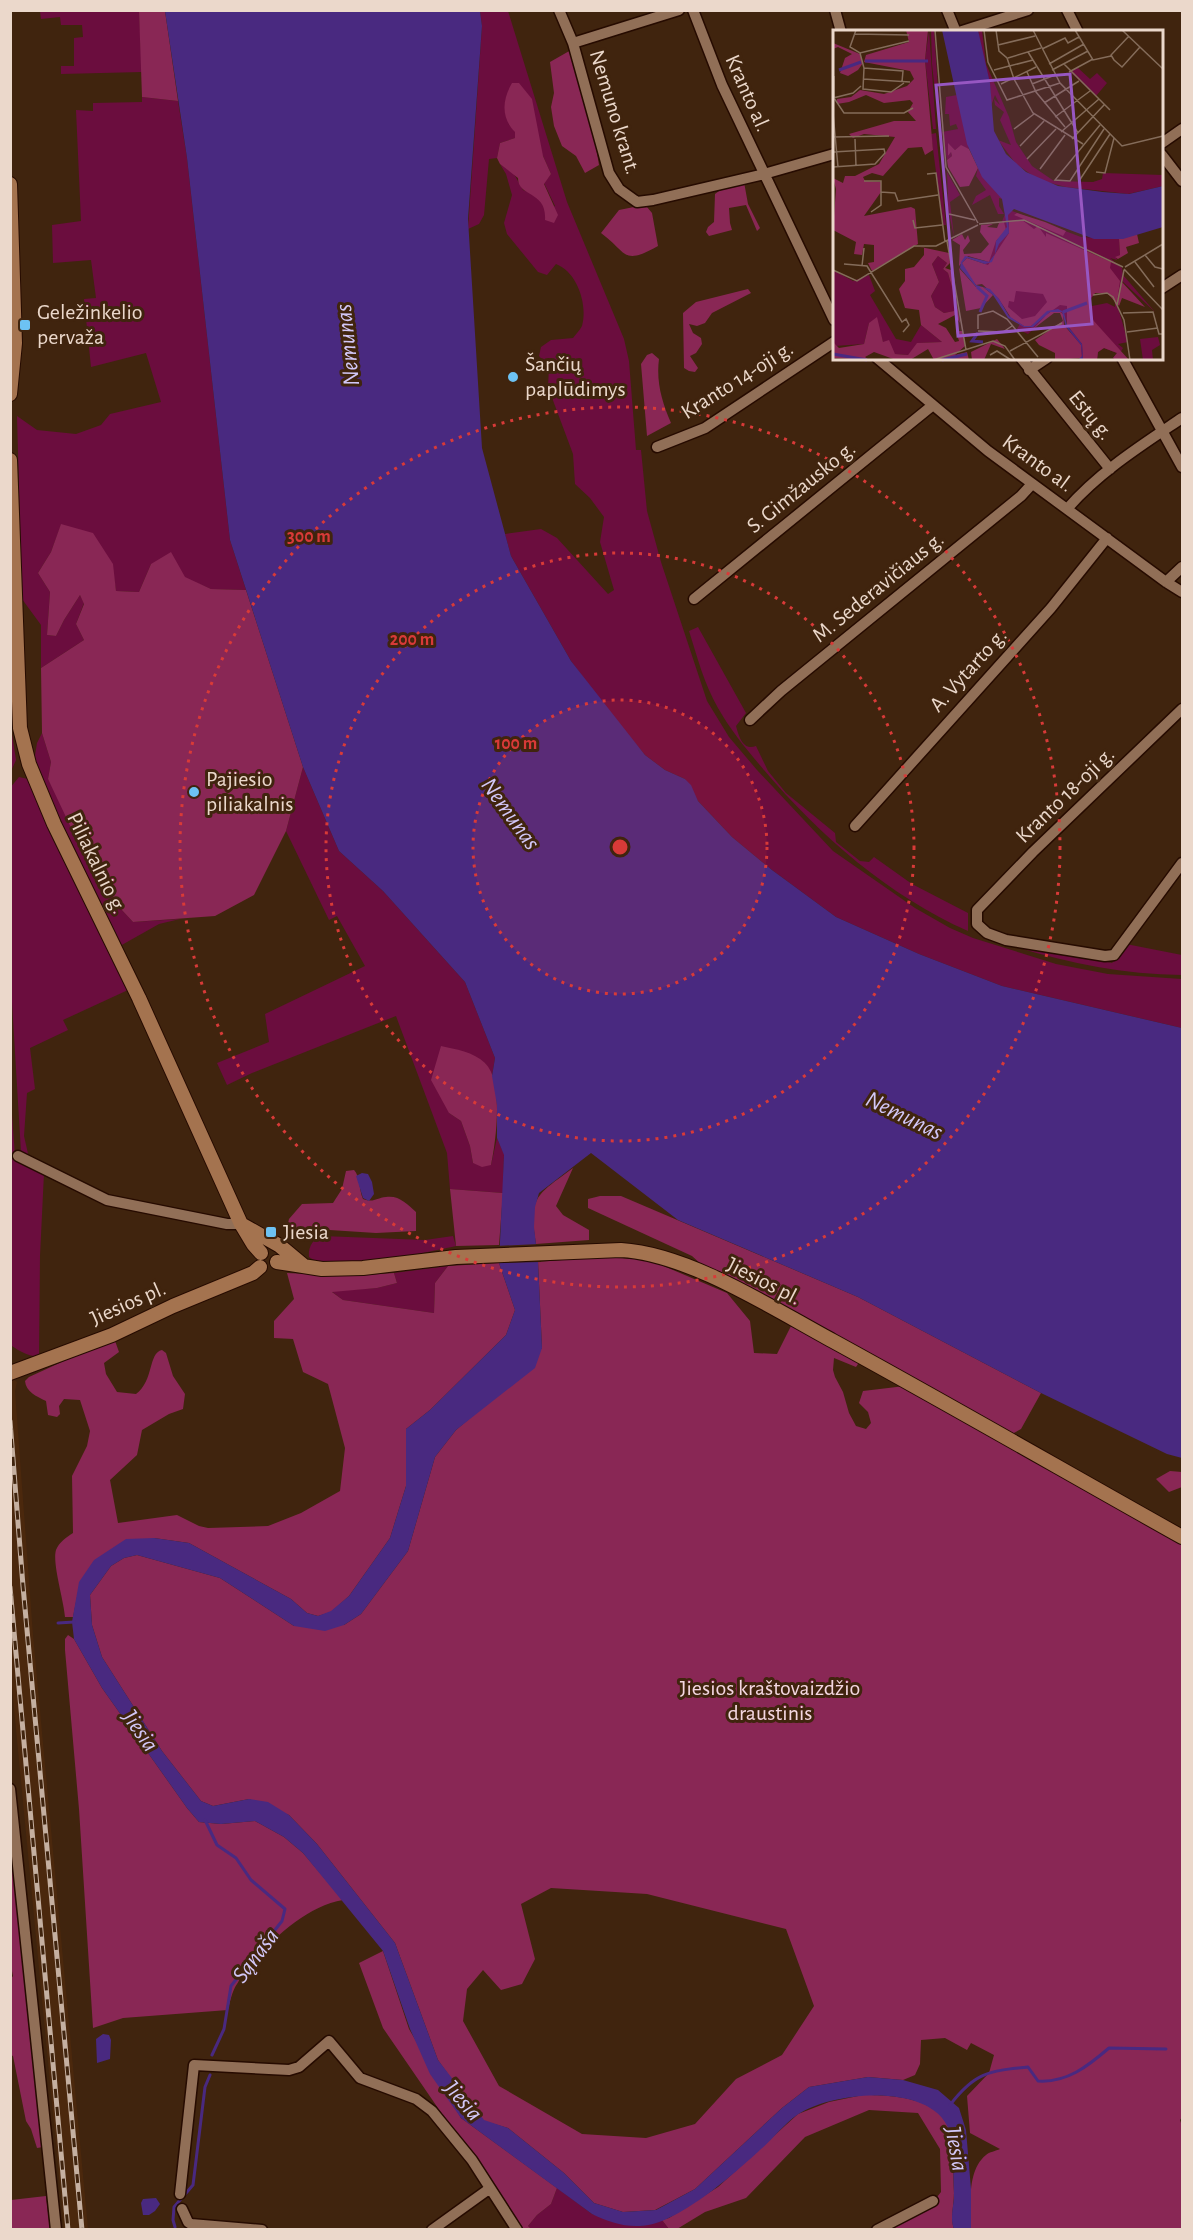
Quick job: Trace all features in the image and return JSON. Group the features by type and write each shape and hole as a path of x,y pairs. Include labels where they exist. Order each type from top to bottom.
{"main road":[{"path":"10,184 15,343 10,394"},
{"name":"Piliakalnio g.","path":"10,460 18,691 20,728 24,749 54,824 139,998 241,1224 261,1260"},
{"path":"241,1224 280,1246 304,1266"},
{"name":"Jiesios pl.","path":"261,1260 266,1270 272,1269 277,1262 322,1269 363,1268 489,1255 621,1250 641,1251 661,1256 697,1270 846,1348 1182,1537"},
{"name":"Jiesios pl.","path":"10,1373 112,1335 253,1273 261,1260"}],"street":[{"name":"Nemuno krant.","path":"559,10 573,43 609,173 620,189 637,202 764,174"},
{"path":"573,43 679,10"},
{"name":"Kranto al.","path":"693,10 722,85 833,317"},
{"path":"835,10 840,30"},
{"path":"946,10 957,30"},
{"path":"964,30 1028,10"},
{"path":"1067,10 1077,30"},
{"path":"1163,142 1182,129"},
{"path":"764,174 833,154"},
{"path":"1163,157 1182,181"},
{"path":"1163,287 1182,275"},
{"name":"Kranto 14-oji g.","path":"657,447 705,428 833,343"},
{"name":"Kranto al.","path":"879,360 1032,484 1166,582 1182,591"},
{"name":"Estų g.","path":"1022,360 1110,469"},
{"path":"1029,370 1044,360"},
{"path":"1123,360 1182,467"},
{"name":"S. Gimžausko g.","path":"694,599 933,405"},
{"path":"1067,509 1077,497 1110,469 1182,418"},
{"name":"M. Sederavičiaus g.","path":"750,720 781,691 1021,496 1032,484"},
{"name":"A. Vytarto g.","path":"855,826 1051,608 1107,538"},
{"path":"1166,582 1182,567"},
{"name":"Kranto 18-oji g.","path":"1182,709 1033,852 977,910 977,924 987,933 1006,940 1105,956 1114,955 1182,863"},
{"path":"18,1156 107,1200 227,1224 241,1224"},
{"path":"10,1789 56,2229"},
{"path":"180,2193 194,2065 273,2070 295,2069 328,2041 360,2078 417,2098 432,2111 472,2160 517,2229"},
{"path":"432,2229 489,2189"},
{"path":"877,2229 933,2201"},
{"path":"182,2209 188,2223 191,2224 262,2229"}],"shaded area":[{"path":"40,11 139,11 142,72 61,74 61,66 74,66 74,38 83,37 82,25 61,25 60,17 41,19"},
{"path":"480,11 508,11 567,202 624,339 629,361 636,450 641,450 647,511 661,562 707,701 729,737 833,851 915,908 973,938 1056,964 1108,974 1182,979 1182,1028 1002,986 919,954 836,917 732,837 698,801 685,779 665,770 645,755 571,661 511,556 505,534 541,529 557,538 608,594 614,590 600,542 604,517 590,498 575,484 573,454 548,387 549,367 539,356 541,347 551,340 573,338 582,326 582,299 570,274 556,264 547,275 538,272 507,234 504,223 512,195 506,174 500,164 514,174 523,190 538,196 546,211 555,206 544,183 551,174 543,156 508,124 516,132 515,138 500,143 497,158 489,159 484,215 479,224 468,229 482,26"},
{"path":"142,97 178,101 187,158 230,540 246,590 211,589 151,564 139,592 116,591 112,564 61,525 51,552 38,573 50,592 47,635 56,636 80,595 84,603 76,624 84,640 41,668 41,625 22,599 17,416 37,430 76,434 101,425 110,414 161,402 146,353 91,367 84,299 96,298 91,260 53,263 52,225 81,221 76,110 93,111 93,103 142,102"},
{"path":"698,627 746,713 736,726 740,738 748,747 756,746 768,771 786,793 835,833 836,842 860,861 869,862 874,857 912,884 968,913 968,931 911,900 857,862 808,818 764,770 739,740 713,699 689,631"},
{"path":"10,706 16,760 11,771"},
{"path":"42,733 51,762 48,779 120,908 133,922 180,919 159,924 120,946 56,814 34,762 37,743"},
{"path":"303,767 339,851 383,891 465,982 495,1058 492,1076 485,1063 449,1113 461,1121 473,1163 491,1165 497,1138 504,1154 503,1193 450,1189 447,1153 396,1016 227,1085 217,1063 269,1042 265,1014 365,966 337,916 329,920 286,831"},
{"path":"19,777 28,779 128,990 63,1020 68,1030 30,1048 35,1089 27,1093 24,1136 29,1158 21,1152 10,969 10,788"},
{"path":"997,941 1112,963 1126,944 1182,955 1182,975 1134,972 1088,965 1043,955"},
{"path":"10,1087 15,1156 44,1173 39,1356 28,1355 12,1346"},
{"path":"322,1236 425,1240 453,1236 456,1246 357,1263 320,1262 309,1257 309,1250 311,1244"},
{"path":"448,1266 435,1283 434,1313 343,1300 331,1291 377,1288 397,1283 394,1273"},
{"path":"10,1380 17,1382 15,1391 33,1635 88,2229 64,2229 11,1677"},
{"path":"557,2188 592,2214 641,2226 662,2220 669,2229 531,2230 528,2226 551,2204"}],"green space":[{"path":"139,11 165,11 178,101 142,97"},
{"path":"571,50 594,135 599,165 585,173 576,156 562,146 554,126 551,107 554,93 550,62"},
{"path":"512,83 519,83 532,99 543,156 551,174 544,184 558,215 554,223 545,220 542,204 522,189 518,178 500,164 497,158 500,143 515,138 515,132 507,121 504,109 506,96"},
{"path":"744,182 748,204 760,228 757,231 746,205 729,208 732,230 709,236 706,232 714,222 715,194"},
{"path":"647,207 652,213 658,246 631,256 621,251 601,233 619,210"},
{"path":"748,289 751,293 712,313 705,323 697,326 689,324 693,333 701,338 702,344 696,353 690,356 698,368 695,372 684,368 683,313 696,302"},
{"path":"652,353 659,359 660,392 671,423 647,436 641,364 647,355"},
{"path":"61,524 93,533 113,564 116,591 139,592 151,564 171,552 185,577 211,589 246,590 303,767 286,831 254,895 215,916 133,922 120,908 83,853 48,779 51,762 42,733 41,668 84,640 76,624 84,604 80,595 56,636 47,635 50,592 38,573 51,552"},
{"path":"441,1046 475,1056 485,1063 491,1072 495,1083 497,1112 491,1165 482,1167 473,1163 461,1121 449,1113 431,1080"},
{"path":"573,1168 556,1206 563,1215 589,1230 589,1240 536,1244 533,1216 538,1198 543,1191"},
{"path":"354,1170 363,1199 395,1197 402,1201 416,1212 416,1231 376,1233 314,1229 309,1232 305,1240 286,1233 289,1219 302,1204 333,1203 342,1189 346,1171"},
{"path":"450,1189 503,1193 499,1245 456,1246"},
{"path":"600,1196 621,1196 858,1297 1041,1393 1021,1429 1012,1434 702,1265 692,1256 588,1208 588,1199"},
{"name":"Jiesios kraštovaizdžio draustinis","path":"597,1257 637,1259 659,1264 727,1293 750,1321 754,1353 777,1354 791,1326 860,1361 856,1367 834,1358 833,1370 856,1426 866,1429 871,1423 868,1412 859,1403 863,1391 905,1386 1182,1544 1182,2117 1180,2120 1182,2126 1182,2229 971,2229 970,2200 975,2170 986,2155 1000,2149 970,2133 967,2096 989,2073 994,2055 971,2043 967,2050 945,2038 921,2040 920,2064 915,2075 903,2080 868,2077 809,2087 782,2108 695,2189 655,2210 623,2212 594,2203 564,2173 508,2128 484,2121 465,2098 438,2060 395,1943 317,1844 289,1815 249,1799 213,1806 201,1801 162,1751 102,1657 92,1625 90,1595 111,1566 124,1558 137,1555 220,1578 294,1626 344,1625 361,1614 408,1551 435,1457 456,1430 542,1348 538,1262","holes":["551,1888 647,1894 786,1929 814,2006 782,2055 736,2079 695,2124 646,2138 582,2134 499,2086 463,2021 467,1989 483,1970 501,1990 522,1984 535,1959 521,1904"]},
{"path":"499,1263 515,1310 506,1335 430,1410 406,1429 406,1486 390,1538 349,1596 331,1612 318,1616 307,1613 291,1599 189,1543 154,1538 80,1582 73,1617 65,1617 55,1556 59,1545 73,1533 72,1476 87,1446 90,1431 80,1400 64,1399 59,1406 60,1414 57,1417 48,1415 46,1401 27,1388 25,1381 29,1377 114,1338 119,1352 104,1363 106,1374 117,1392 136,1394 146,1382 155,1356 162,1350 166,1353 173,1376 185,1394 183,1409 169,1414 142,1430 137,1455 110,1480 118,1523 177,1515 208,1528 268,1526 301,1513 340,1491 345,1448 328,1384 303,1372 293,1339 274,1338 274,1321 294,1299 287,1273 351,1276 394,1273 397,1283 377,1288 332,1292 343,1300 434,1313 435,1283 448,1266"},
{"path":"1170,1471 1182,1472 1182,1487 1169,1492 1156,1479"},
{"path":"68,1635 74,1639 102,1688 199,1822 221,1824 255,1821 284,1837 303,1853 343,1900 312,1911 270,1944 237,1984 228,2010 123,2018 93,2028 79,1809 65,1650 65,1639"},
{"path":"10,1820 43,2147 37,2148 26,2121 11,2055 10,1980 13,1976 10,1961"},
{"path":"383,1951 409,2029 461,2118 557,2188 551,2204 528,2226 531,2229 521,2229 383,2028 359,1963"},
{"path":"863,2095 914,2100 937,2111 945,2120 950,2132 952,2147 954,2229 889,2229 926,2211 941,2192 940,2149 918,2113 869,2110 805,2137 746,2198 705,2212 677,2229 669,2229 662,2220 669,2218 718,2187 798,2114 829,2102"},
{"path":"46,2196 50,2229 11,2229 11,2200"}],"water":[{"name":"Nemunas","path":"165,11 480,11 482,26 468,219 482,448 511,556 571,661 645,755 665,770 685,779 691,785 698,801 732,837 836,917 919,954 1002,986 1182,1028 1182,1458 1167,1454 1041,1393 858,1297 678,1220 591,1153 539,1193 535,1207 534,1227 542,1348 535,1368 456,1430 435,1457 408,1551 361,1614 344,1625 325,1631 294,1626 220,1578 137,1555 124,1558 111,1566 90,1595 92,1625 102,1657 162,1751 201,1801 213,1806 249,1799 268,1802 289,1815 317,1844 395,1943 438,2060 484,2120 508,2128 564,2173 594,2203 623,2212 656,2210 695,2189 782,2108 809,2087 868,2077 903,2080 938,2090 959,2108 966,2130 971,2189 971,2229 954,2229 951,2143 949,2130 939,2115 923,2104 902,2098 879,2096 833,2100 797,2115 721,2184 671,2217 655,2223 627,2226 592,2214 461,2118 430,2074 410,2029 383,1951 303,1853 284,1837 255,1821 221,1824 199,1822 102,1688 74,1639 72,1622 79,1582 94,1560 126,1539 154,1538 189,1543 291,1599 307,1613 318,1616 331,1611 349,1596 390,1538 406,1486 406,1429 430,1410 506,1335 515,1310 499,1263 504,1155 497,1138 497,1105 492,1076 495,1058 465,982 383,891 339,851 303,767 230,540 187,158"},
{"path":"362,1173 368,1174 372,1182 374,1194 369,1201 363,1198 356,1176"},
{"path":"103,2034 109,2035 111,2040 110,2059 97,2063 96,2039"},
{"path":"156,2198 160,2204 155,2211 149,2215 143,2215 141,2203 143,2199"}],"pier":[{"path":"539,1244 541,1262 496,1263 496,1246"}],"waterway":[{"path":"58,1623 74,1622"},
{"name":"Sąnaša","path":"205,1820 217,1845 236,1858 251,1880 285,1909 282,1921 231,1986 224,2029 212,2055"},
{"path":"950,2105 967,2086 993,2072 1028,2067 1038,2081 1049,2081 1076,2072 1109,2048 1166,2049"},
{"name":"Sąnaša","path":"175,2227 174,2207 193,2185 205,2087 210,2075"}],"railway":[{"path":"10,1421 82,2230"},
{"path":"10,1587 68,2230"}],"place":[{"name":"Geležinkelio pervaža","path":"25,325"},
{"name":"Šančių paplūdimys","path":"513,377"},
{"name":"Pajiesio piliakalnis","path":"194,792"},
{"name":"Jiesia","path":"271,1232"}]}
